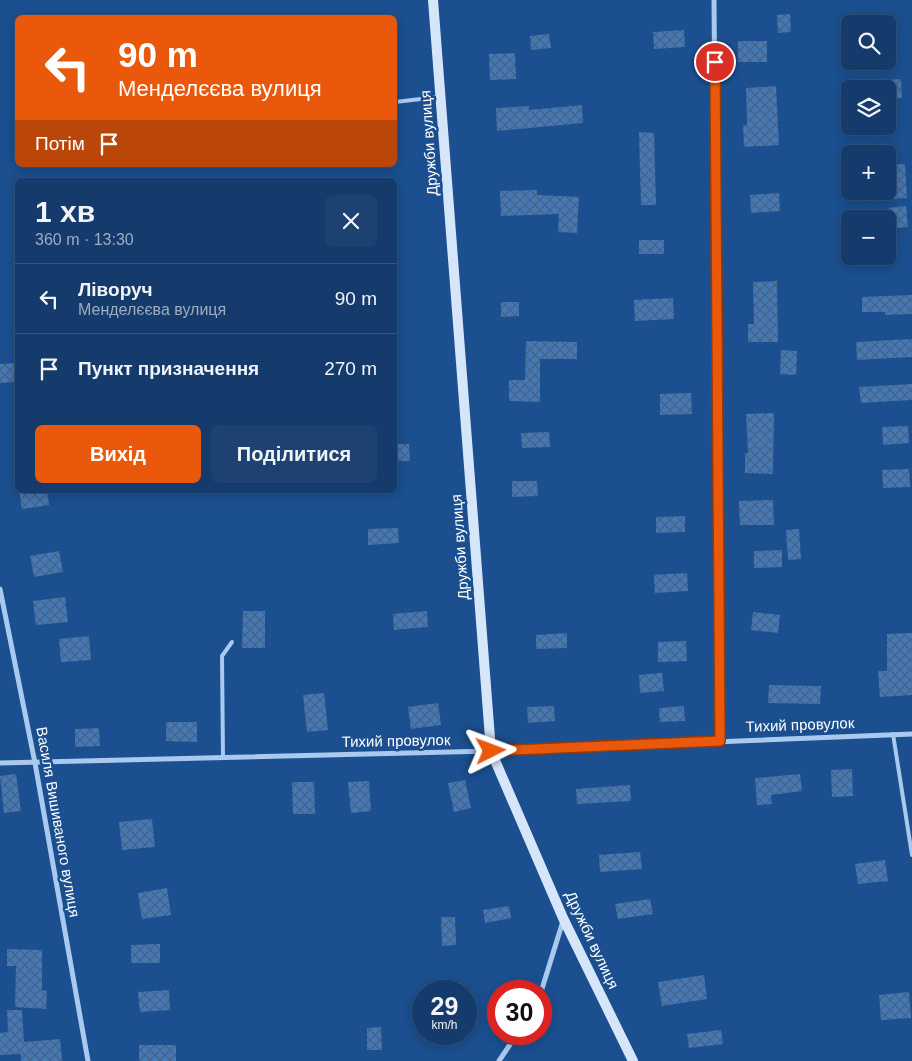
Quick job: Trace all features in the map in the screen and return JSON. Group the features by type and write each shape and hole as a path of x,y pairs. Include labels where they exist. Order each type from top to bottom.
{"street":[{"name":"Дружби вулиця","path":"433,0 491,751 563,918 633,1061"},
{"path":"714,0 720,741"},
{"name":"Василя Вишиваного вулиця","path":"0,589 35,763 88,1061"},
{"name":"Тихий провулок","path":"0,763 491,751 912,734"},
{"path":"545,980 563,918"},
{"path":"499,1061 510,1045"}],"lane":[{"path":"397,102 441,97"},
{"path":"223,758 222,656 232,642"},
{"path":"893,734 912,855"}],"building":[{"path":"790,14 791,32 778,33 777,15"},
{"path":"684,30 685,47 654,49 653,32"},
{"path":"549,34 551,48 531,50 530,36"},
{"path":"738,41 767,41 767,62 738,62"},
{"path":"515,53 516,79 490,80 489,54"},
{"path":"901,79 902,98 896,98 896,80 888,80"},
{"path":"776,86 779,145 744,147 743,125 747,125 746,88"},
{"path":"582,105 583,123 497,131 496,108 529,106 529,110"},
{"path":"639,132 654,133 656,205 641,205"},
{"path":"905,164 907,198 896,199 896,165"},
{"path":"537,190 537,195 579,197 577,233 558,232 559,214 501,216 500,191"},
{"path":"779,193 780,211 751,213 750,195"},
{"path":"906,206 908,227 896,228 896,210 888,210 888,208"},
{"path":"639,240 664,240 664,254 639,254"},
{"path":"777,281 778,342 748,342 748,324 754,324 753,282"},
{"path":"912,295 912,314 885,315 885,312 862,312 862,297"},
{"path":"673,298 674,319 635,321 634,300"},
{"path":"501,302 519,302 519,316 501,317"},
{"path":"912,339 912,357 857,360 856,342"},
{"path":"526,341 577,342 577,359 540,359 540,402 509,401 509,380 525,380"},
{"path":"781,350 797,351 796,375 780,374"},
{"path":"15,363 15,382 0,383 0,364"},
{"path":"912,384 912,400 861,403 859,387"},
{"path":"691,393 692,414 660,415 660,394"},
{"path":"774,413 773,474 745,473 745,453 748,453 746,414"},
{"path":"908,426 909,443 883,445 882,427"},
{"path":"549,432 550,447 522,448 521,433"},
{"path":"397,444 409,444 410,461 397,461"},
{"path":"909,469 910,487 883,488 882,470"},
{"path":"512,481 537,481 538,496 512,497"},
{"path":"19,493 47,493 49,505 22,509"},
{"path":"773,500 774,525 740,525 739,501"},
{"path":"685,516 685,532 656,533 656,517"},
{"path":"398,528 399,543 368,545 368,529"},
{"path":"799,529 801,559 788,560 786,530"},
{"path":"782,550 782,567 754,568 754,551"},
{"path":"59,551 63,572 34,577 30,556"},
{"path":"687,573 688,591 655,593 654,575"},
{"path":"65,597 68,622 36,625 33,601"},
{"path":"243,611 265,611 265,648 242,648"},
{"path":"427,611 428,627 394,630 393,614"},
{"path":"753,612 780,615 778,633 751,630"},
{"path":"567,633 567,648 536,649 536,635"},
{"path":"912,633 912,695 880,697 878,671 887,671 887,634"},
{"path":"89,636 91,660 61,662 59,639"},
{"path":"686,641 687,661 658,662 658,642"},
{"path":"662,673 664,691 640,693 639,675"},
{"path":"769,685 821,686 820,704 768,703"},
{"path":"324,693 328,730 307,732 303,695"},
{"path":"438,703 441,725 411,729 408,707"},
{"path":"554,706 555,721 528,723 527,707"},
{"path":"684,706 685,721 660,722 659,708"},
{"path":"166,722 197,722 197,742 166,741"},
{"path":"99,728 100,746 75,747 75,729"},
{"path":"852,769 853,796 832,797 831,770"},
{"path":"16,774 21,811 4,813 0,776"},
{"path":"800,774 802,791 771,795 772,804 757,805 755,778"},
{"path":"465,780 471,808 454,812 448,783"},
{"path":"369,781 371,811 351,813 348,782"},
{"path":"292,782 314,782 315,814 293,814"},
{"path":"630,785 631,801 577,804 576,789"},
{"path":"152,819 155,847 122,850 119,822"},
{"path":"640,852 642,869 600,872 599,855"},
{"path":"885,860 888,881 858,884 855,864"},
{"path":"167,888 171,915 142,919 138,893"},
{"path":"650,899 653,914 618,919 615,904"},
{"path":"509,906 511,918 485,923 483,910"},
{"path":"441,917 455,917 456,945 442,946"},
{"path":"160,944 160,963 131,963 131,945"},
{"path":"7,949 42,950 42,990 47,991 46,1009 15,1007 16,966 7,966"},
{"path":"704,975 707,999 662,1006 658,982"},
{"path":"169,990 170,1010 140,1012 138,992"},
{"path":"909,992 911,1018 881,1020 879,995"},
{"path":"7,1010 22,1010 24,1042 60,1039 62,1061 21,1061 21,1054 0,1055 0,1033 8,1032"},
{"path":"381,1027 382,1050 367,1050 367,1028"},
{"path":"721,1030 723,1044 689,1048 687,1034"},
{"path":"139,1045 176,1045 176,1061 139,1061"}],"route":[{"path":"491,751 720,741 715,62"}]}
